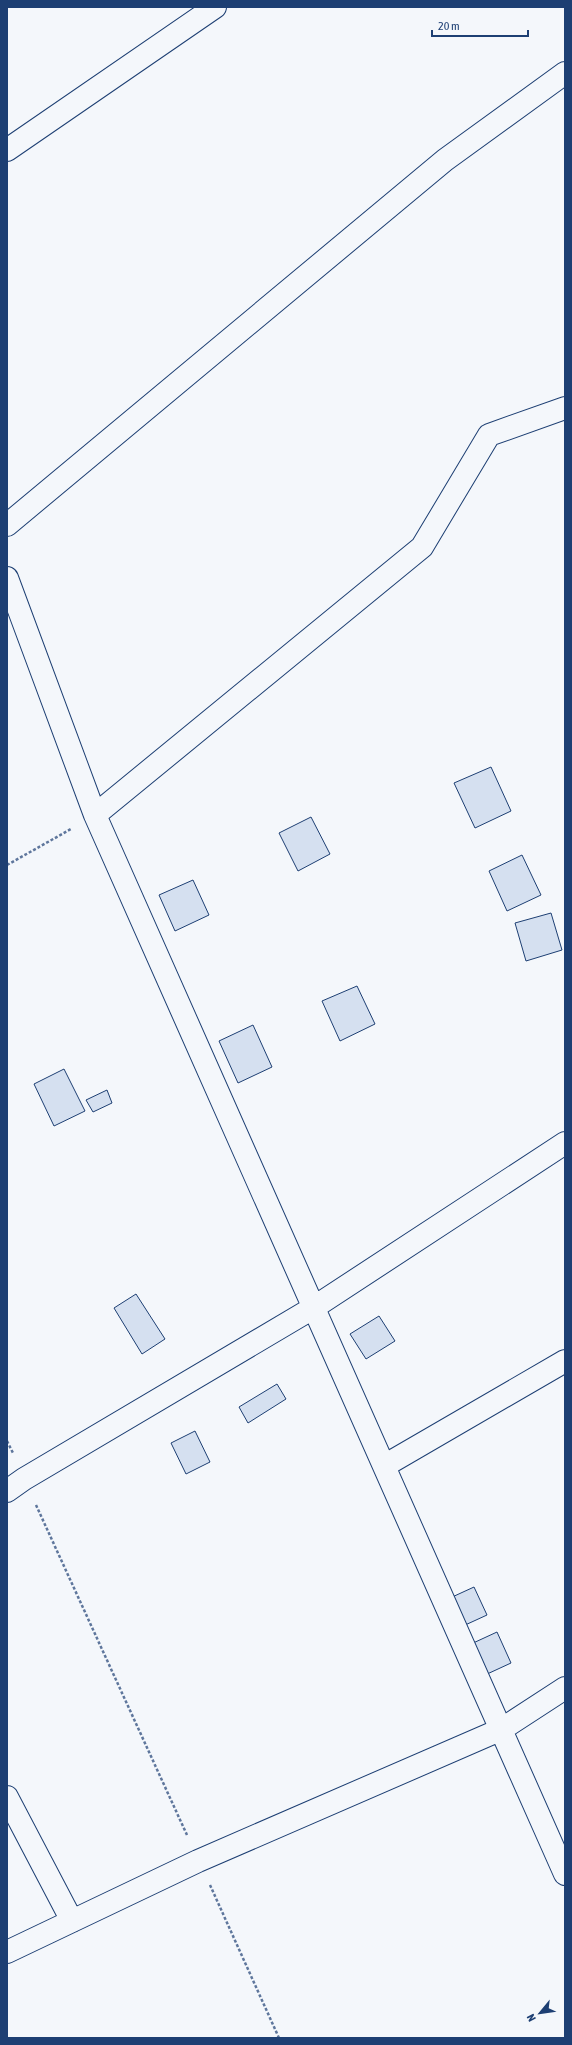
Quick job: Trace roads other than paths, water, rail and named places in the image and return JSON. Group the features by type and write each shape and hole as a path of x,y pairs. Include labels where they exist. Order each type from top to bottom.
{"street":[{"path":"7,150 215,7"},
{"path":"7,525 445,160 565,72"},
{"path":"96,815 422,547 489,435 565,408"},
{"path":"7,578 96,815 313,1308 502,1729 565,1874"},
{"path":"16,1485 313,1308 565,1143"},
{"path":"384,1466 565,1361"},
{"path":"7,1952 198,1861 502,1729 565,1688"},
{"path":"7,1797 72,1921"}]}
